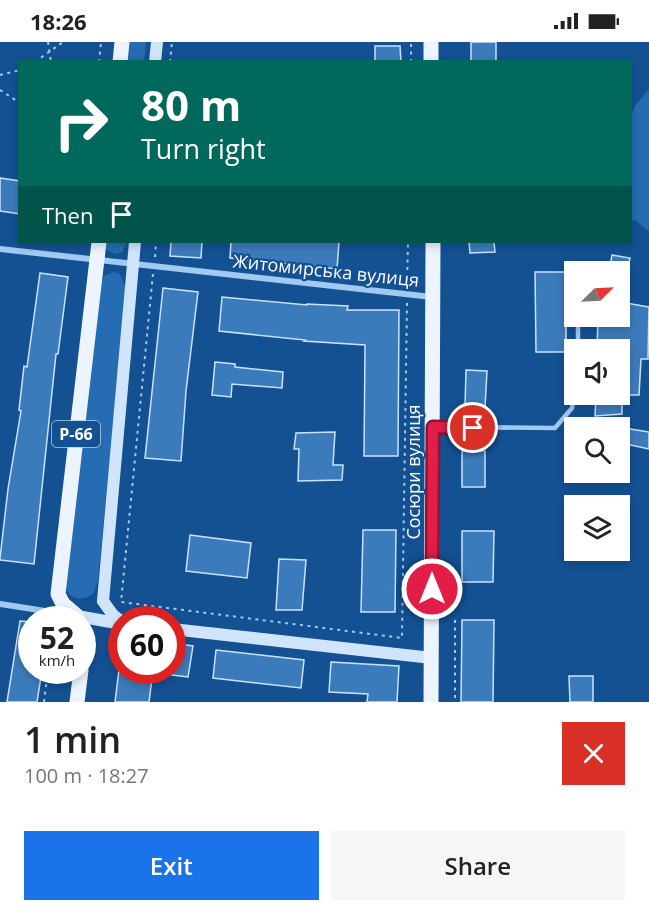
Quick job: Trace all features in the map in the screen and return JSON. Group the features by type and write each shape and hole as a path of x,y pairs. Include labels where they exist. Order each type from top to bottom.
{"main road":[{"path":"120,60 122,42"},
{"path":"431,42 431,60"},
{"name":"Р-66","path":"65,606 58,594 99,243"},
{"name":"Сосюри вулиця","path":"431,702 433,243"},
{"path":"77,702 79,684"}],"street":[{"path":"155,60 157,42"},
{"path":"108,608 103,600 135,243"},
{"name":"Житомирська вулиця","path":"0,249 433,297"},
{"path":"96,607 103,600"},
{"path":"0,604 18,607"},
{"path":"186,632 432,658"}],"lane":[{"path":"433,427 555,428 573,405"}],"path":[{"path":"48,42 51,60"},
{"path":"38,60 63,42"},
{"path":"99,60 101,42"},
{"path":"170,60 172,42"},
{"path":"411,42 411,60"},
{"path":"0,75 18,70"},
{"path":"0,90 18,102"},
{"path":"153,286 121,602 402,638 408,243"},
{"path":"455,620 455,702"},
{"path":"44,702 46,684"}],"shaded area":[{"path":"127,42 146,42 144,60 125,60"},
{"path":"649,89 649,231 635,220 632,221 632,113"},
{"path":"104,243 126,243 122,252 116,254 107,250"},
{"path":"113,272 119,273 126,288 98,580 94,593 82,599 74,597 65,588 99,286 104,276"}],"building":[{"path":"471,42 496,42 496,60 471,60"},
{"path":"375,46 400,46 401,60 375,60"},
{"path":"0,178 18,181 18,214 0,211"},
{"path":"171,243 202,243 201,258 170,256"},
{"path":"231,243 339,243 337,269 230,258"},
{"path":"469,243 494,243 495,252 470,253"},
{"path":"612,255 630,258 629,261 611,261"},
{"path":"535,272 564,272 566,339 564,339 564,352 536,352"},
{"path":"40,273 68,277 58,354 56,354 34,564 0,560 0,558 8,489 21,411 19,410 24,366 27,367"},
{"path":"163,288 198,292 186,391 181,461 145,458"},
{"path":"222,297 307,305 348,306 347,310 399,310 398,456 364,456 365,345 304,341 219,331"},
{"path":"630,304 649,307 648,359 641,359 639,395 630,395 630,339 597,339 598,327 630,327"},
{"path":"215,362 235,364 235,367 283,372 282,388 232,384 231,397 212,395"},
{"path":"466,370 487,371 485,408 465,407"},
{"path":"596,405 622,405 622,414 595,416"},
{"path":"630,429 649,432 649,449 630,445"},
{"path":"335,432 333,465 343,465 342,480 298,481 299,449 294,449 296,433"},
{"path":"462,451 485,451 485,487 462,487"},
{"path":"363,530 396,530 395,612 361,612"},
{"path":"462,531 494,531 493,582 462,582"},
{"path":"190,535 251,543 247,578 186,571"},
{"path":"279,559 306,560 302,610 276,610"},
{"path":"462,620 494,620 493,702 461,702"},
{"path":"18,633 18,684 40,684 37,702 7,702"},
{"path":"186,645 193,646 188,677 186,677"},
{"path":"216,650 304,660 301,688 213,678"},
{"path":"331,662 399,666 397,702 367,702 368,694 329,692"},
{"path":"569,676 593,676 593,702 570,702"},
{"path":"117,684 151,684 149,702 115,702"}],"route":[{"path":"432,589 433,427 473,428"}]}
